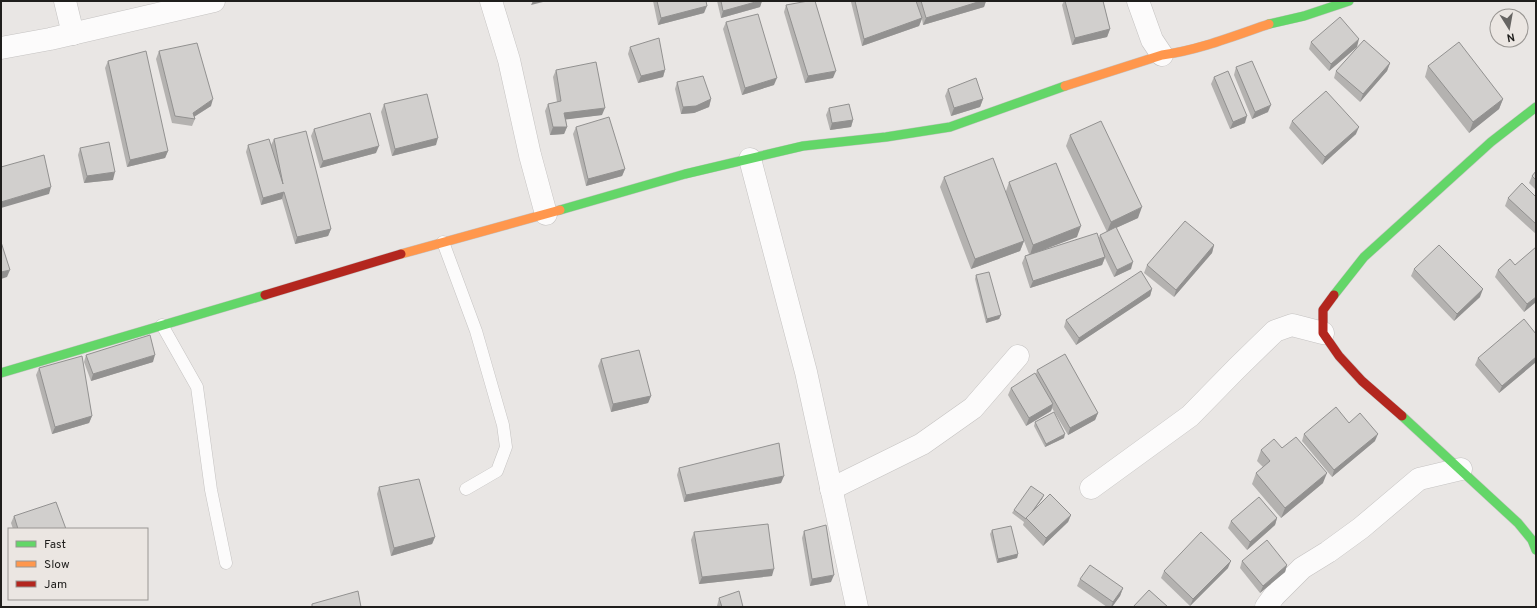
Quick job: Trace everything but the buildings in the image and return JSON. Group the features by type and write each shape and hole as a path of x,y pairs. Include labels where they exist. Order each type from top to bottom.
{"street":[{"path":"65,1 73,34"},
{"path":"1,48 73,34 214,1"},
{"path":"491,1 509,60 530,155 546,214"},
{"path":"1138,1 1152,40 1162,54"},
{"path":"1,373 443,242 685,174 803,146 886,137 950,126 1162,54 1178,52 1216,43 1271,23 1304,16 1349,1"},
{"path":"1535,541 1518,523 1460,469 1362,381 1339,356 1323,333 1323,310 1364,257 1491,142 1536,107"},
{"path":"750,159 806,372 857,607"},
{"path":"1091,488 1190,416 1275,331 1292,325 1323,333"},
{"path":"831,489 922,444 960,417 972,408 1018,356"},
{"path":"1266,607 1274,596 1302,568 1328,552 1361,528 1419,479 1460,469"}],"lane":[{"path":"443,242 476,331 503,425 506,447 497,471 466,489"},
{"path":"162,325 197,387 211,490 226,563"}],"traffic: fast":[{"path":"1269,24 1304,16 1349,1"},
{"path":"560,210 685,174 803,146 886,137 950,127 1065,86"},
{"path":"1334,295 1364,257 1491,142 1536,107"},
{"path":"1,373 265,295"},
{"path":"1402,416 1518,523 1532,540 1536,550"}],"traffic: slow":[{"path":"1065,86 1162,55 1189,50 1216,42 1269,24"},
{"path":"401,254 560,210"}],"traffic: jam":[{"path":"265,295 401,254"},
{"path":"1334,295 1323,310 1323,333 1339,356 1362,381 1402,416"}]}
